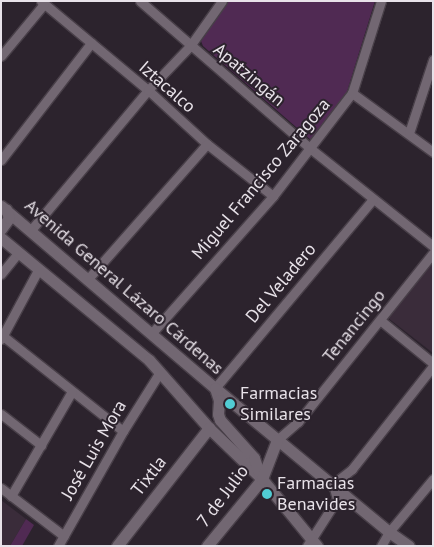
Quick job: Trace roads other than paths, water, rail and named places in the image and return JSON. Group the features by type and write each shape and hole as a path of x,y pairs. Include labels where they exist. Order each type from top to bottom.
{"street":[{"path":"30,230 148,90 190,46 222,1"},
{"name":"Miguel Francisco Zaragoza","path":"150,334 273,196 352,93 381,1"},
{"path":"1,56 42,2"},
{"name":"Iztacalco","path":"42,2 148,90 207,144 273,196"},
{"name":"Apatzingán","path":"141,2 190,46 372,200 433,246"},
{"path":"1,160 91,43"},
{"path":"409,134 433,60"},
{"path":"352,93 433,152"},
{"path":"87,280 207,144"},
{"name":"Del Veladero","path":"215,388 372,200"},
{"path":"1,228 9,218 3,208"},
{"name":"Avenida General Lázaro Cárdenas","path":"3,208 277,440 333,484 389,532 409,546"},
{"path":"1,238 144,355 209,428 262,479 312,544 337,499 333,484 352,468 433,365 380,320"},
{"name":"Tenancingo","path":"277,440 298,422 433,252"},
{"path":"1,274 18,253"},
{"path":"38,270 2,337 122,431"},
{"name":"José Luis Mora","path":"58,546 122,431 160,372"},
{"path":"215,388 219,400 218,414 220,420 254,458 262,479"},
{"path":"11,496 72,391"},
{"path":"1,414 41,445"},
{"name":"Tixtla","path":"117,546 209,428"},
{"name":"7 de Julio","path":"208,546 262,479 277,440"},
{"path":"381,546 389,532 433,479"},
{"path":"1,488 64,536"}],"place":[{"name":"Farmacias Similares","path":"230,404"},
{"name":"Farmacias Benavides","path":"267,494"}]}
